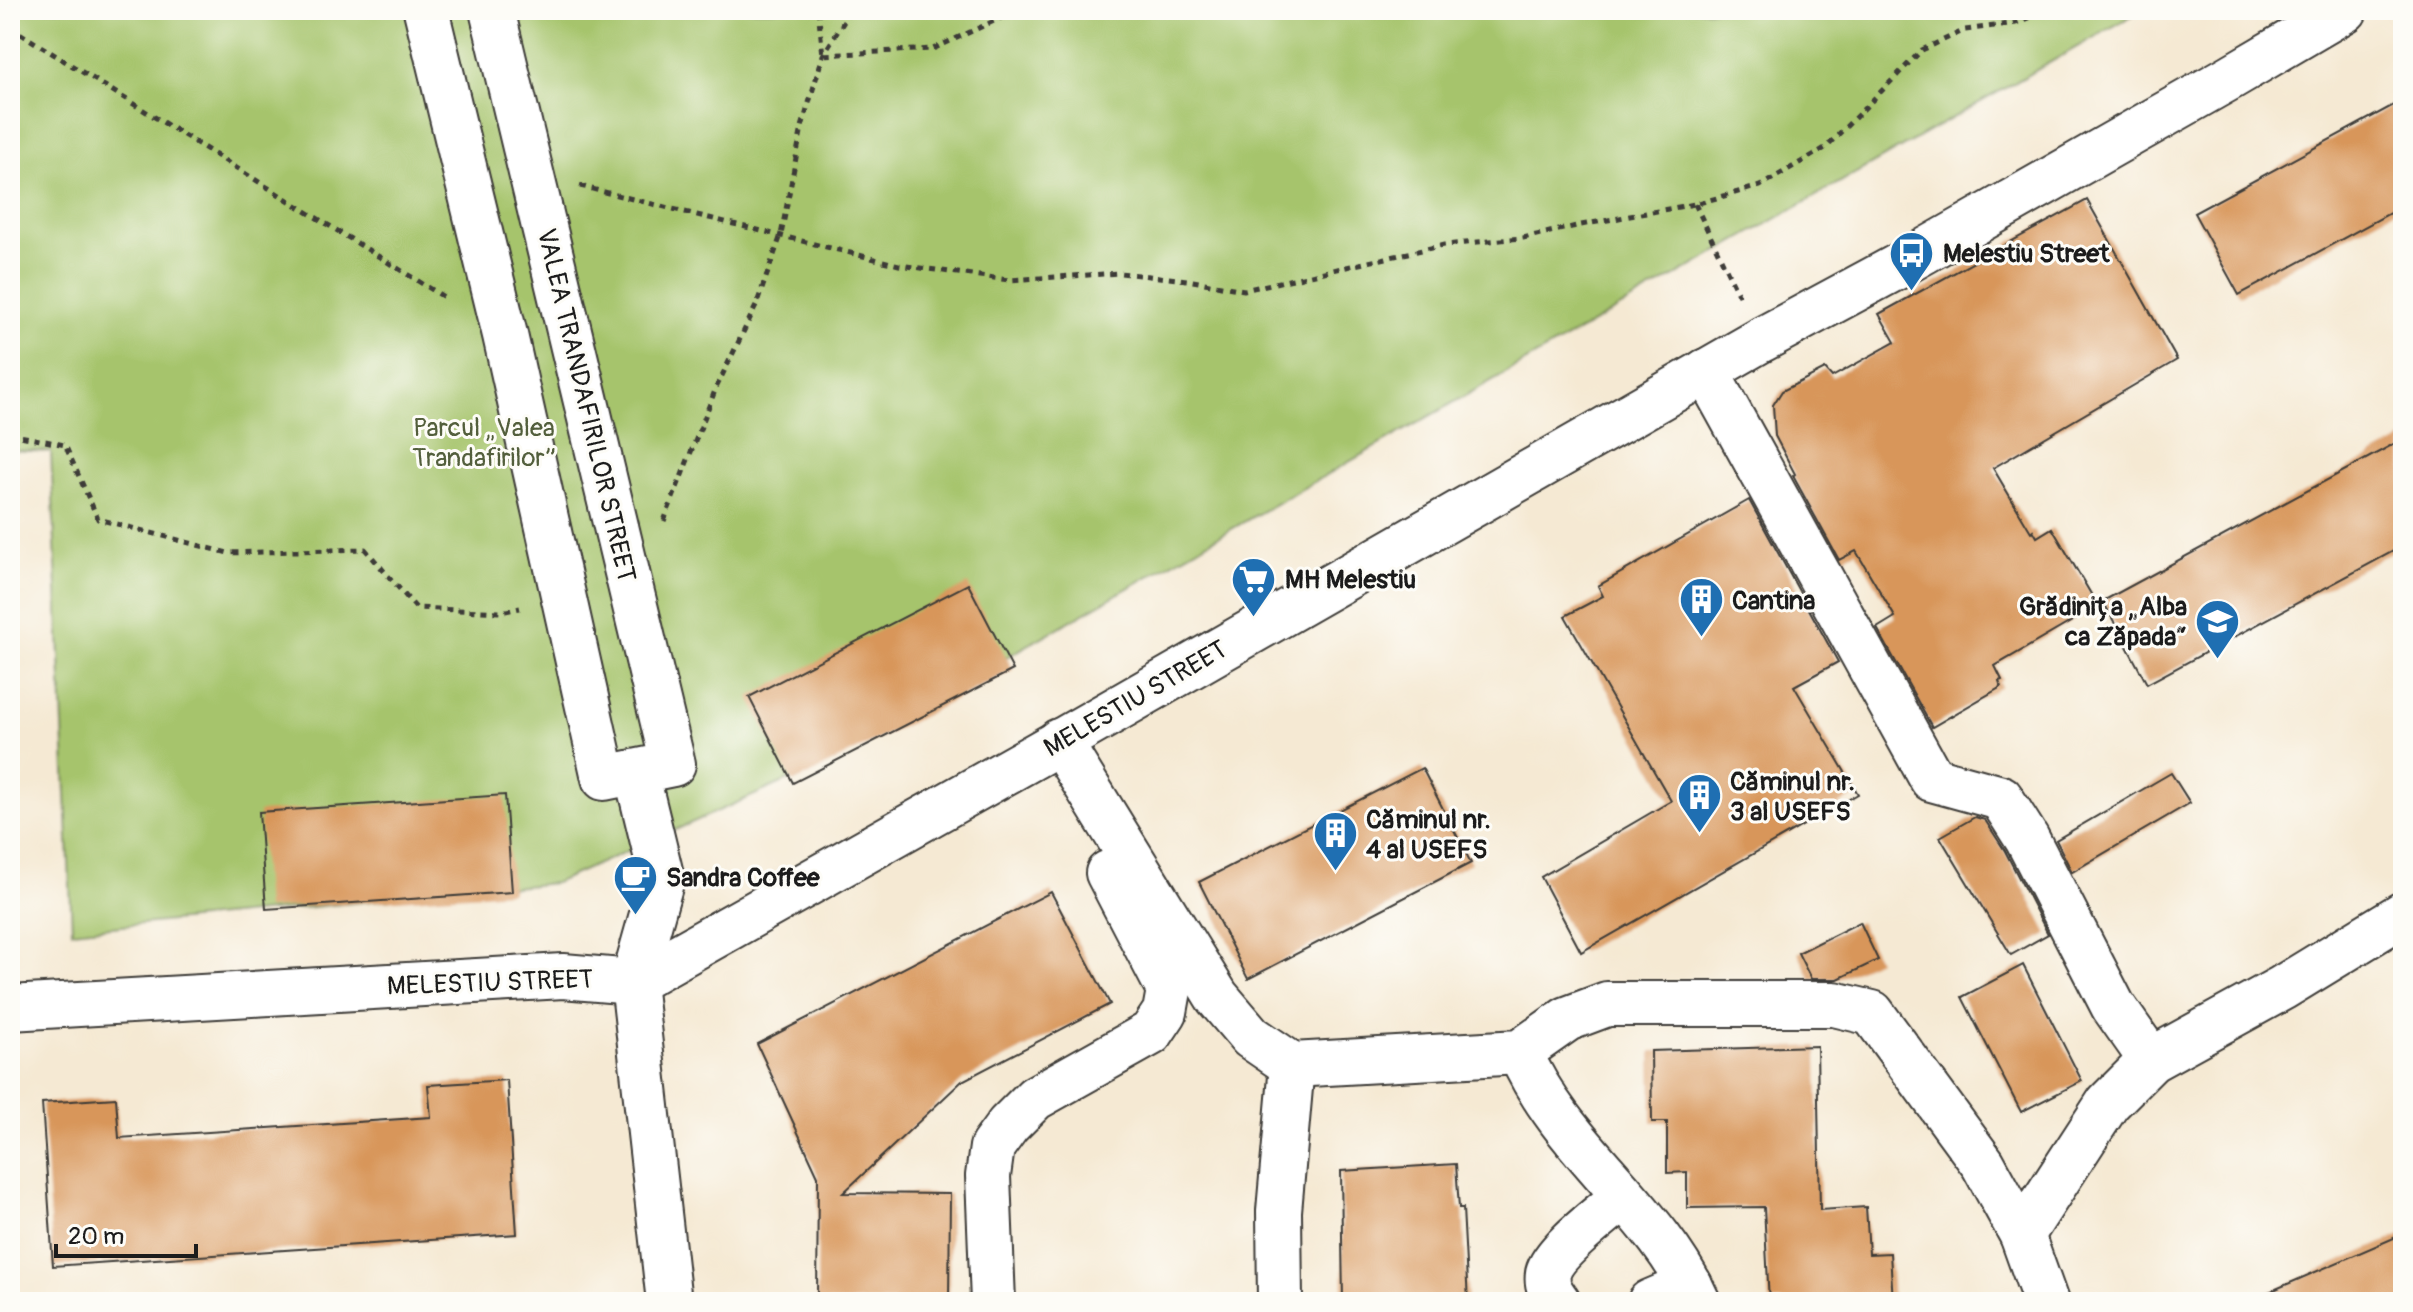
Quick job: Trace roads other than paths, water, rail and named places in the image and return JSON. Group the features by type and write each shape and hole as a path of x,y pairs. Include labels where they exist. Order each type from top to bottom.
{"street":[{"name":"VALEA TRANDAFIRILOR STREET","path":"426,10 505,335 604,778 673,764 492,10"},
{"name":"MELESTIU STREET","path":"10,1008 563,976 633,982 1706,371 2097,154 2345,10"},
{"path":"1706,371 1932,779 2001,798 2027,839 2113,1006 2151,1060"},
{"path":"1050,747 1217,997 1251,1037 1292,1065 1520,1052 1567,1019 1607,1004 1834,1004 1872,1013 1983,1164 2022,1235 2046,1302"},
{"path":"993,1302 988,1176 992,1147 1008,1125 1035,1098 1151,1033 1165,1012 1169,990 1082,823 1050,747"},
{"path":"636,772 662,879 633,982 669,1302"},
{"path":"2022,1235 2108,1103 2151,1060 2282,988 2403,914"},
{"path":"1520,1052 1527,1070 1557,1117 1670,1254 1694,1293 1650,1302"},
{"path":"1280,1302 1279,1211 1292,1065"},
{"path":"1558,1302 1548,1288 1548,1271 1563,1249 1624,1196"}],"place":[{"name":"Melestiu Street","path":"1912,292"},
{"name":"MH Melestiu","path":"1254,618"},
{"name":"Cantina","path":"1701,639"},
{"name":"Grădinița „Alba ca Zăpada“","path":"2218,660"},
{"name":"Căminul nr. 3 al USEFS","path":"1699,835"},
{"name":"Căminul nr. 4 al USEFS","path":"1335,873"},
{"name":"Sandra Coffee","path":"635,916"}],"park label":[{"name":"Parcul „Valea Trandafirilor”","path":"484,442"}]}
